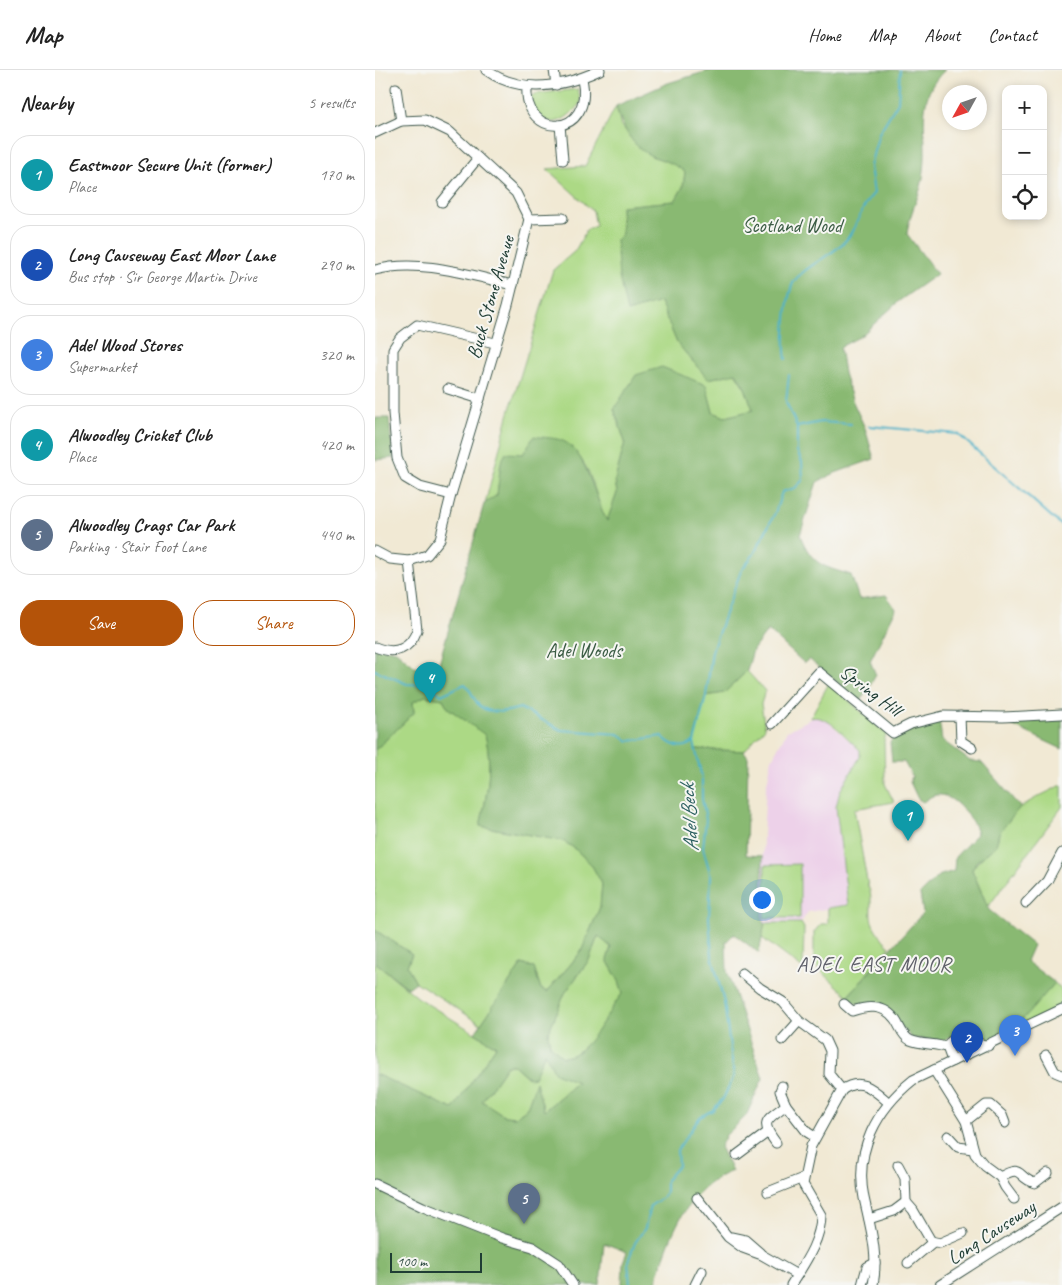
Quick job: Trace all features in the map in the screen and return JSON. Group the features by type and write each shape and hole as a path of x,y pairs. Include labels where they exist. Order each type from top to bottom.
{"street":[{"path":"486,70 496,77 527,86 556,85 582,78 600,70"},
{"path":"554,70 556,85"},
{"path":"527,86 526,100 535,118 544,123 559,125 573,119 580,112 585,92 582,78"},
{"path":"396,88 401,121"},
{"name":"Buck Stone Avenue","path":"375,132 401,121 425,120 450,132 515,193 529,219 513,284 451,495 440,540 427,554 409,561"},
{"path":"559,125 563,160"},
{"path":"441,202 478,158"},
{"path":"529,219 563,218"},
{"path":"376,266 423,266 513,284"},
{"path":"451,495 420,487 405,478 397,458 393,414 393,349 400,338 417,325 495,343"},
{"path":"448,389 480,399"},
{"path":"375,551 390,559 409,561 417,630 409,647 396,651 375,647"},
{"name":"Spring Hill","path":"772,724 819,672 893,733 939,716 1003,717 1062,714"},
{"path":"960,716 961,741 972,748"},
{"path":"1026,903 1047,881 1062,853"},
{"path":"742,973 787,1006 799,1022 829,1044 831,1056 827,1069 842,1090"},
{"path":"845,1004 852,1011 869,1006 882,1009 894,1018 903,1033 911,1040 940,1044 948,1048 953,1061"},
{"path":"873,1285 875,1262 863,1189 864,1153 874,1124 888,1102 913,1080 1061,1012"},
{"path":"782,1040 799,1022"},
{"path":"948,1048 952,1040 960,1038 987,1046"},
{"path":"1046,1055 1055,1072 1062,1075"},
{"path":"934,1070 966,1121 973,1148 979,1160 1000,1176 1005,1187 1014,1198"},
{"path":"791,1285 814,1244 821,1221 819,1210 804,1189 803,1178 815,1137 842,1090 854,1083 865,1085 888,1102"},
{"path":"782,1086 780,1091 786,1105 807,1132 815,1137"},
{"path":"776,1143 768,1132 765,1123 767,1119 786,1105"},
{"path":"966,1121 986,1105 991,1105 1002,1115 1005,1123"},
{"path":"737,1155 768,1132"},
{"path":"948,1136 958,1147 973,1148"},
{"path":"898,1165 905,1178 906,1202 913,1210 928,1238 933,1242 940,1243 963,1234"},
{"path":"1000,1176 1011,1170 1017,1170 1028,1180 1035,1183 1048,1173"},
{"path":"768,1192 803,1178"},
{"path":"375,1184 423,1207 502,1238 533,1247 559,1264 573,1285"},
{"path":"697,1198 728,1237 743,1248 762,1255 797,1275"},
{"path":"869,1219 894,1211 906,1202"},
{"name":"Long Causeway","path":"940,1285 1062,1207"},
{"path":"909,1263 933,1242"},
{"path":"863,1285 867,1267 875,1262"},
{"path":"695,1285 702,1271"}],"shaded area":[{"path":"816,716 824,718 860,750 860,757 855,765 842,858 848,905 808,912 801,923 765,923 762,917 763,835 766,788 772,759 787,731"}],"green space":[{"name":"Adel Woods","path":"711,70 761,73 765,70 945,70 935,81 926,105 924,117 925,157 923,179 910,218 907,234 937,274 899,301 861,336 840,347 844,373 853,402 865,428 874,459 835,473 817,482 800,535 809,553 819,563 851,575 859,599 886,595 896,609 870,661 876,675 860,702 809,659 804,663 768,630 753,650 747,671 724,693 706,696 694,742 696,749 744,751 748,757 746,855 763,856 762,917 765,923 759,953 734,934 726,942 727,971 763,1078 746,1116 726,1135 720,1147 732,1171 715,1179 690,1203 673,1234 655,1285 622,1285 623,1262 627,1252 604,1243 600,1285 375,1285 375,1074 453,1109 496,1046 475,1033 522,964 534,968 541,989 547,992 581,952 600,907 602,884 591,864 574,848 563,841 480,826 487,792 489,769 485,735 448,708 443,699 425,696 413,702 414,713 375,750 375,647 396,651 415,667 436,674 484,504 497,495 501,462 506,453 523,454 534,436 554,438 565,442 573,448 585,466 607,521 617,493 615,480 625,442 614,409 636,375 662,367 706,385 713,412 725,417 753,410 745,388 736,373 708,379 677,343 660,302 627,312 619,277 616,240 622,234 621,206 675,201 683,187 685,172 666,161 646,153 640,148 629,136 621,122 616,106 668,83","holes":["598,936 611,947 607,960 619,981 623,993 589,1041 572,1055 563,1057 550,1045 548,1033 565,993 589,960","545,1053 555,1073 577,1082 544,1111 536,1082 527,1108 515,1117 505,1116 482,1101 507,1065 514,1065 529,1078 534,1077"]},
{"path":"578,89 581,102 568,116 551,122 538,114 530,97 535,94"},
{"path":"616,106 621,126 651,156 676,164 685,172 683,187 675,201 621,206 627,312 660,302 677,343 708,379 735,373 745,388 754,410 725,417 713,412 706,385 614,409 625,442 615,480 617,493 607,521 585,466 578,455 565,442 501,462 497,495 485,504 508,416 553,270 575,251 587,229 596,226 593,211 547,169 585,166"},
{"path":"375,418 389,418 393,458 375,460"},
{"path":"747,671 765,691 761,704 765,728 744,751 695,749 694,742 706,696 724,693"},
{"path":"829,683 886,734 884,740 885,784 894,802 854,809 870,894 873,925 890,947 848,996 818,968 814,961 814,932 821,924 828,924 828,908 848,905 836,807 840,791 860,757 860,750 837,728 824,719 810,718"},
{"path":"425,696 443,699 448,708 485,734 489,768 487,792 480,826 563,841 574,848 591,864 602,883 600,907 581,952 547,992 541,989 534,968 522,964 481,1024 416,982 407,966 412,954 375,930 375,750 414,713 413,702"},
{"path":"1062,717 1062,749 1007,723 1006,719"},
{"path":"939,719 942,740 970,761 981,762 1020,807 999,833 996,846 976,862 972,870 989,910 1033,945 1026,961 1055,983 1008,1032 982,1042 962,1036 951,1037 944,1041 912,1038 883,1007 870,1003 857,1004 848,996 923,913 920,894 938,876 954,871 955,857 977,834 973,822 952,800 941,795 931,797 923,802 918,799 910,782 912,776 904,762 892,762 890,742 897,735"},
{"path":"1062,785 1062,807 988,907 972,870 998,840 1000,830 1019,808"},
{"path":"800,864 800,918 764,918 765,865"},
{"path":"765,923 801,923 804,928 803,965 807,972 762,938"},
{"path":"375,930 412,954 407,966 416,982 408,988 375,962"},
{"path":"598,936 611,947 607,960 619,981 623,993 589,1041 572,1055 563,1057 550,1045 548,1033 565,993 589,960"},
{"path":"375,962 421,1000 496,1046 453,1110 375,1074"},
{"path":"1055,983 1062,991 1062,1006 1008,1033"},
{"path":"544,1052 577,1082 544,1111 536,1083 527,1108 515,1117 505,1116 482,1101 507,1065 514,1065 528,1078"}],"waterway":[{"name":"Adel Beck","path":"786,359 786,318 792,286 801,274 847,239 874,193 870,166 879,133 898,102 900,70"},
{"name":"Adel Beck","path":"630,1285 628,1261 635,1243 645,1228 650,1206 662,1198 666,1192 666,1180 678,1166 677,1150 700,1117 713,1110 723,1099 734,1076 724,1002 712,956 709,918 711,876 703,848 706,819 702,799 702,779 694,742 706,696 712,651 741,571 754,554 775,513 782,492 795,488 803,480 802,462 797,451 797,427 786,402 789,375"},
{"path":"797,427 821,422 851,424"},
{"path":"869,426 958,434 1062,526"},
{"path":"375,670 407,684 430,685 441,695 465,684 478,704 487,710 510,711 520,708 561,730 619,734 629,741 662,736 676,746 685,746 693,742"}],"place":[{"name":"Alwoodley Cricket Club","path":"430,703"},
{"name":"Eastmoor Secure Unit (former)","path":"908,841"},
{"name":"Adel Wood Stores","path":"1015,1056"},
{"name":"Long Causeway East Moor Lane","path":"967,1063"},
{"name":"Alwoodley Crags Car Park","path":"524,1224"}],"district":[{"name":"ADEL EAST MOOR","path":"874,964"}],"park label":[{"name":"Scotland Wood","path":"792,225"}]}
